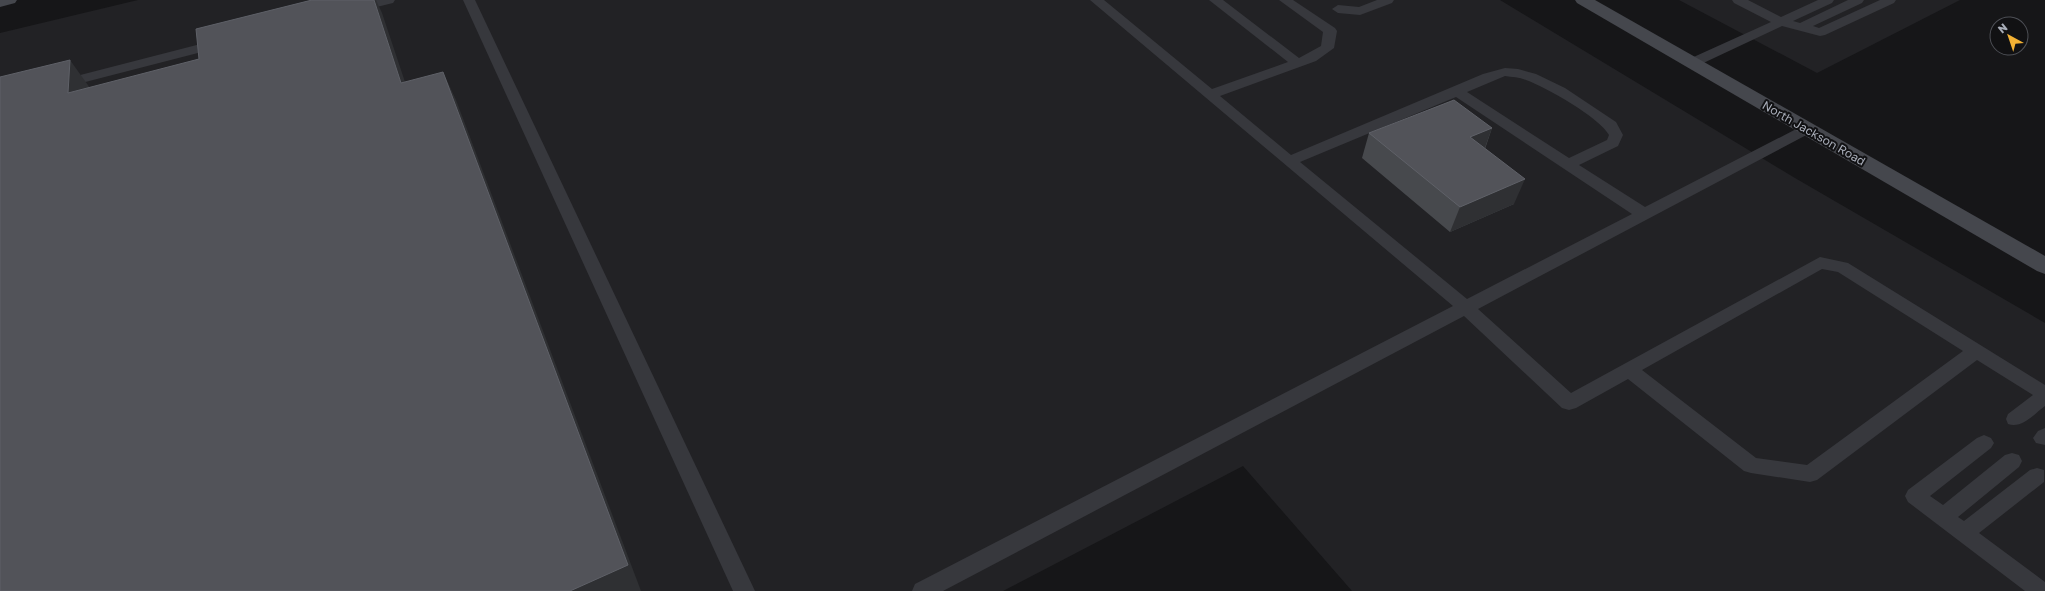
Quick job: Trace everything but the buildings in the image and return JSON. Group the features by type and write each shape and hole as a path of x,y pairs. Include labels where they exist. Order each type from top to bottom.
{"main road":[{"path":"0,2 9,0"},
{"name":"North Jackson Road","path":"1583,0 2045,266"}],"lane":[{"path":"343,12 389,0"},
{"path":"469,0 744,591"},
{"path":"1096,0 1466,308 1570,403 1820,263 1842,267 2045,395 2015,419"},
{"path":"1215,0 1298,63"},
{"path":"1285,0 1330,31"},
{"path":"1210,95 1311,58 1327,48 1330,31 1341,4 1360,11 1388,0"},
{"path":"1738,0 1782,22 1820,32 1890,0"},
{"path":"1692,63 1828,0"},
{"path":"1801,27 1858,0"},
{"path":"46,88 236,39"},
{"path":"1289,161 1505,72 1527,75 1544,82 1611,126 1616,135 1613,143 1568,164"},
{"path":"1457,91 1644,214"},
{"path":"923,591 1807,129"},
{"path":"1629,370 1751,465 1810,474 1976,352"},
{"path":"1984,443 1915,496 2041,591"},
{"path":"1943,517 2012,461"},
{"path":"1964,533 2037,476"}],"shaded area":[{"path":"138,0 1500,0 1795,178 2045,323 2045,591 1352,591 1243,466 1003,591 0,591 0,33"},
{"path":"1679,0 1960,0 1817,73"}]}
